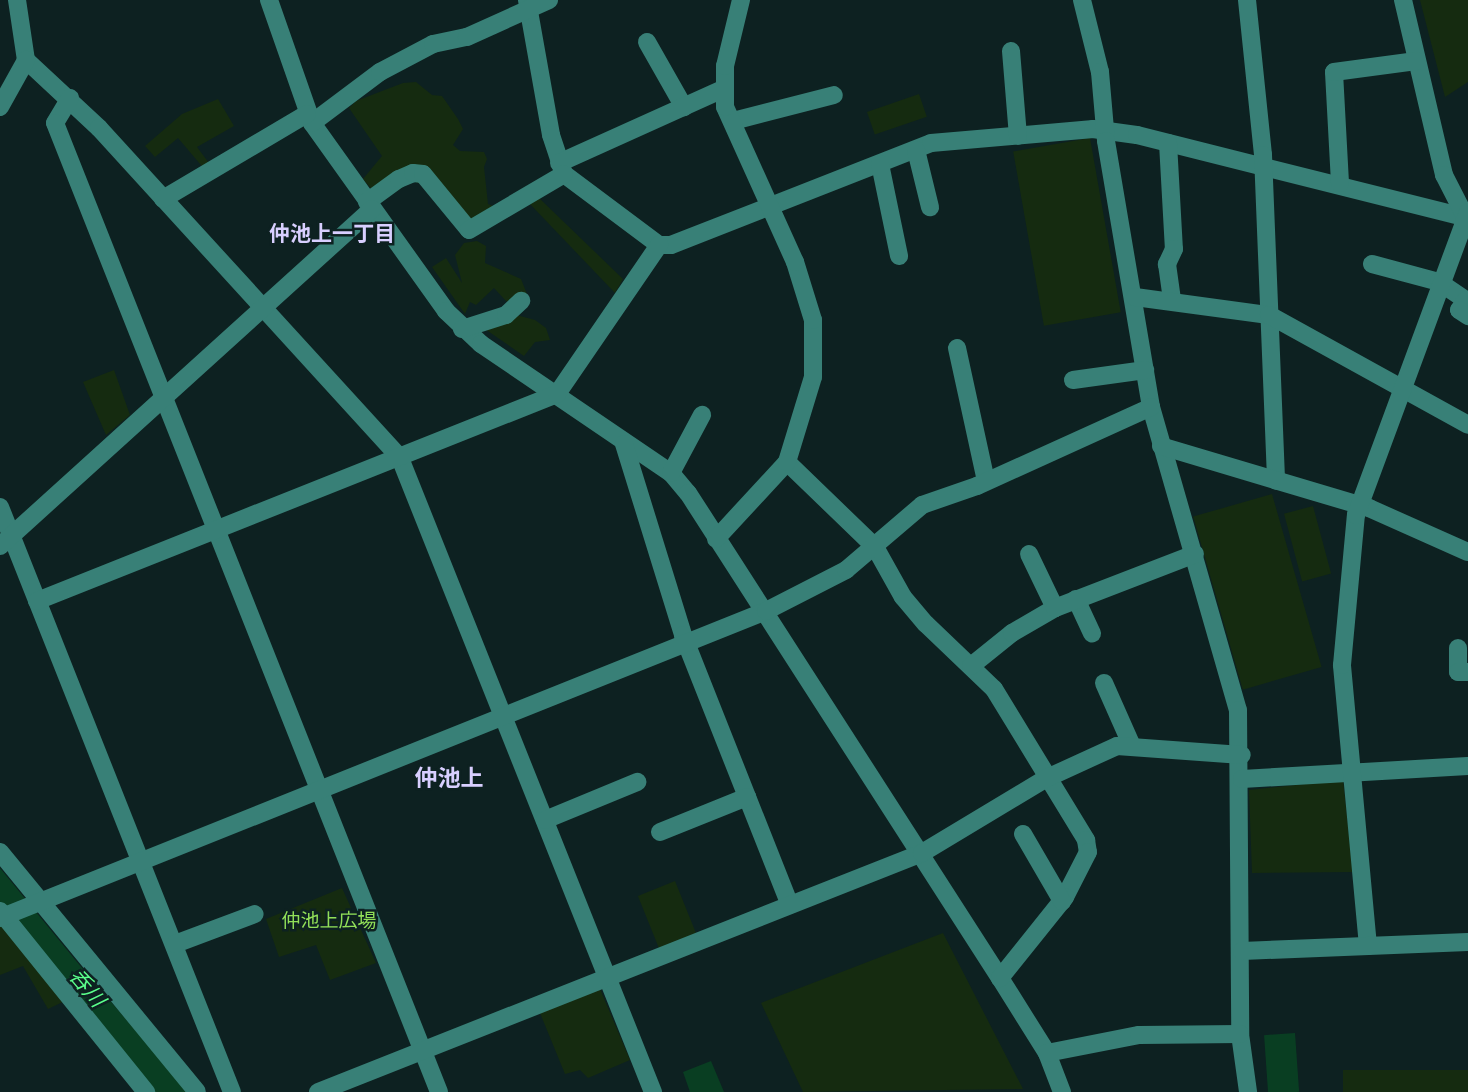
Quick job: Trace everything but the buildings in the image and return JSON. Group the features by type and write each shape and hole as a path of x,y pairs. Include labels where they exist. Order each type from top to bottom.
{"street":[{"path":"0,107 26,60 17,0"},
{"path":"268,0 310,118 370,206 462,329 624,444 671,473 766,611 922,853 1047,1053 1062,1092"},
{"path":"163,200 310,118 380,72 433,44 467,37 530,5 549,0"},
{"path":"716,539 787,462 813,377 813,320 771,206 733,121 723,89 730,34 741,0"},
{"path":"1082,0 1135,297 1151,407 1238,710 1242,755 1241,1034 1248,1092"},
{"path":"1247,0 1264,165 1269,314 1278,440 1276,481"},
{"path":"1403,0 1444,175 1467,217"},
{"path":"530,5 562,168 659,245 671,245 931,143 1104,128 1340,183 1467,217"},
{"path":"647,43 684,107"},
{"path":"1011,51 1018,136"},
{"path":"26,60 70,98 259,308 382,434 400,458 653,1092"},
{"path":"1340,183 1334,72 1416,61"},
{"path":"6,541 164,400 399,179 413,173 423,174 469,230 562,168 723,89"},
{"path":"733,121 801,112 834,95"},
{"path":"70,98 55,123 164,400 219,531 439,1092"},
{"path":"1168,143 1174,248 1167,264 1172,300"},
{"path":"916,150 930,207"},
{"path":"880,164 899,256"},
{"path":"1368,946 1342,665 1359,505 1439,282 1467,217"},
{"path":"37,601 219,531 557,394 659,245"},
{"path":"1371,264 1439,282 1466,300 1460,310 1468,316"},
{"path":"1135,297 1269,314 1468,425"},
{"path":"462,329 506,315 522,301"},
{"path":"957,348 986,481"},
{"path":"1073,380 1145,370"},
{"path":"146,1092 3,916 40,904 766,611 846,570 922,505 986,481 1151,407"},
{"path":"671,473 702,415"},
{"path":"624,444 687,644 731,747 747,797 790,905"},
{"path":"1161,446 1359,505 1411,523 1468,552"},
{"path":"787,462 875,547 903,597 994,689 1088,848 1062,901 1000,978"},
{"path":"0,507 6,541 37,601 85,733 142,861 232,1092"},
{"path":"1029,554 1055,608"},
{"path":"971,666 1012,633 1055,608 1195,554"},
{"path":"1076,599 1092,633"},
{"path":"1458,648 1458,672 1468,672"},
{"path":"1104,683 1131,744"},
{"path":"318,1092 922,853 1047,778 1131,744 1242,755"},
{"path":"1242,779 1468,766"},
{"path":"545,820 636,782"},
{"path":"660,832 747,797"},
{"path":"1023,834 1062,901"},
{"path":"0,852 197,1092"},
{"path":"175,944 255,914"},
{"path":"1242,951 1468,942"},
{"path":"1047,1053 1139,1035 1241,1034"}],"green space":[{"path":"1420,0 1468,0 1468,82 1445,97"},
{"path":"416,82 432,95 442,96 458,119 463,129 453,145 460,151 484,152 487,159 484,167 488,204 496,207 469,224 424,185 412,181 382,201 363,179 382,156 349,108 356,101 403,83"},
{"path":"919,94 927,117 875,135 867,112"},
{"path":"218,99 234,126 197,147 212,167 206,171 178,138 155,157 145,146 182,114"},
{"path":"1090,138 1121,312 1044,326 1013,152"},
{"path":"538,197 623,279 615,293 529,203"},
{"path":"477,241 486,246 485,263 521,279 527,294 515,303 506,301 494,288 476,305 470,302 465,314 432,267 446,258 462,283 455,255 464,243"},
{"path":"501,311 535,320 546,328 550,340 535,342 524,356 485,329"},
{"path":"114,370 130,415 106,435 83,382"},
{"path":"1272,494 1322,667 1243,690 1193,517"},
{"path":"1313,506 1331,574 1302,581 1284,514"},
{"path":"1343,780 1353,872 1252,873 1249,790"},
{"path":"675,881 696,933 659,948 638,896"},
{"name":"仲池上広場","path":"342,888 376,963 330,980 316,945 279,957 266,919"},
{"path":"8,925 67,1000 48,1009 23,966 0,975 0,926"},
{"path":"943,933 1023,1089 803,1092 761,1003"},
{"path":"600,989 630,1060 588,1078 580,1070 565,1074 540,1013"},
{"path":"1343,1070 1468,1070 1468,1092 1343,1092"}],"water":[{"name":"呑川","path":"0,868 188,1092 152,1092 0,907"},
{"path":"1295,1033 1299,1092 1268,1092 1264,1035"},
{"path":"711,1061 724,1092 690,1092 683,1072"}],"district":[{"name":"仲池上一丁目","path":"332,234"},
{"name":"仲池上","path":"449,778"}]}
